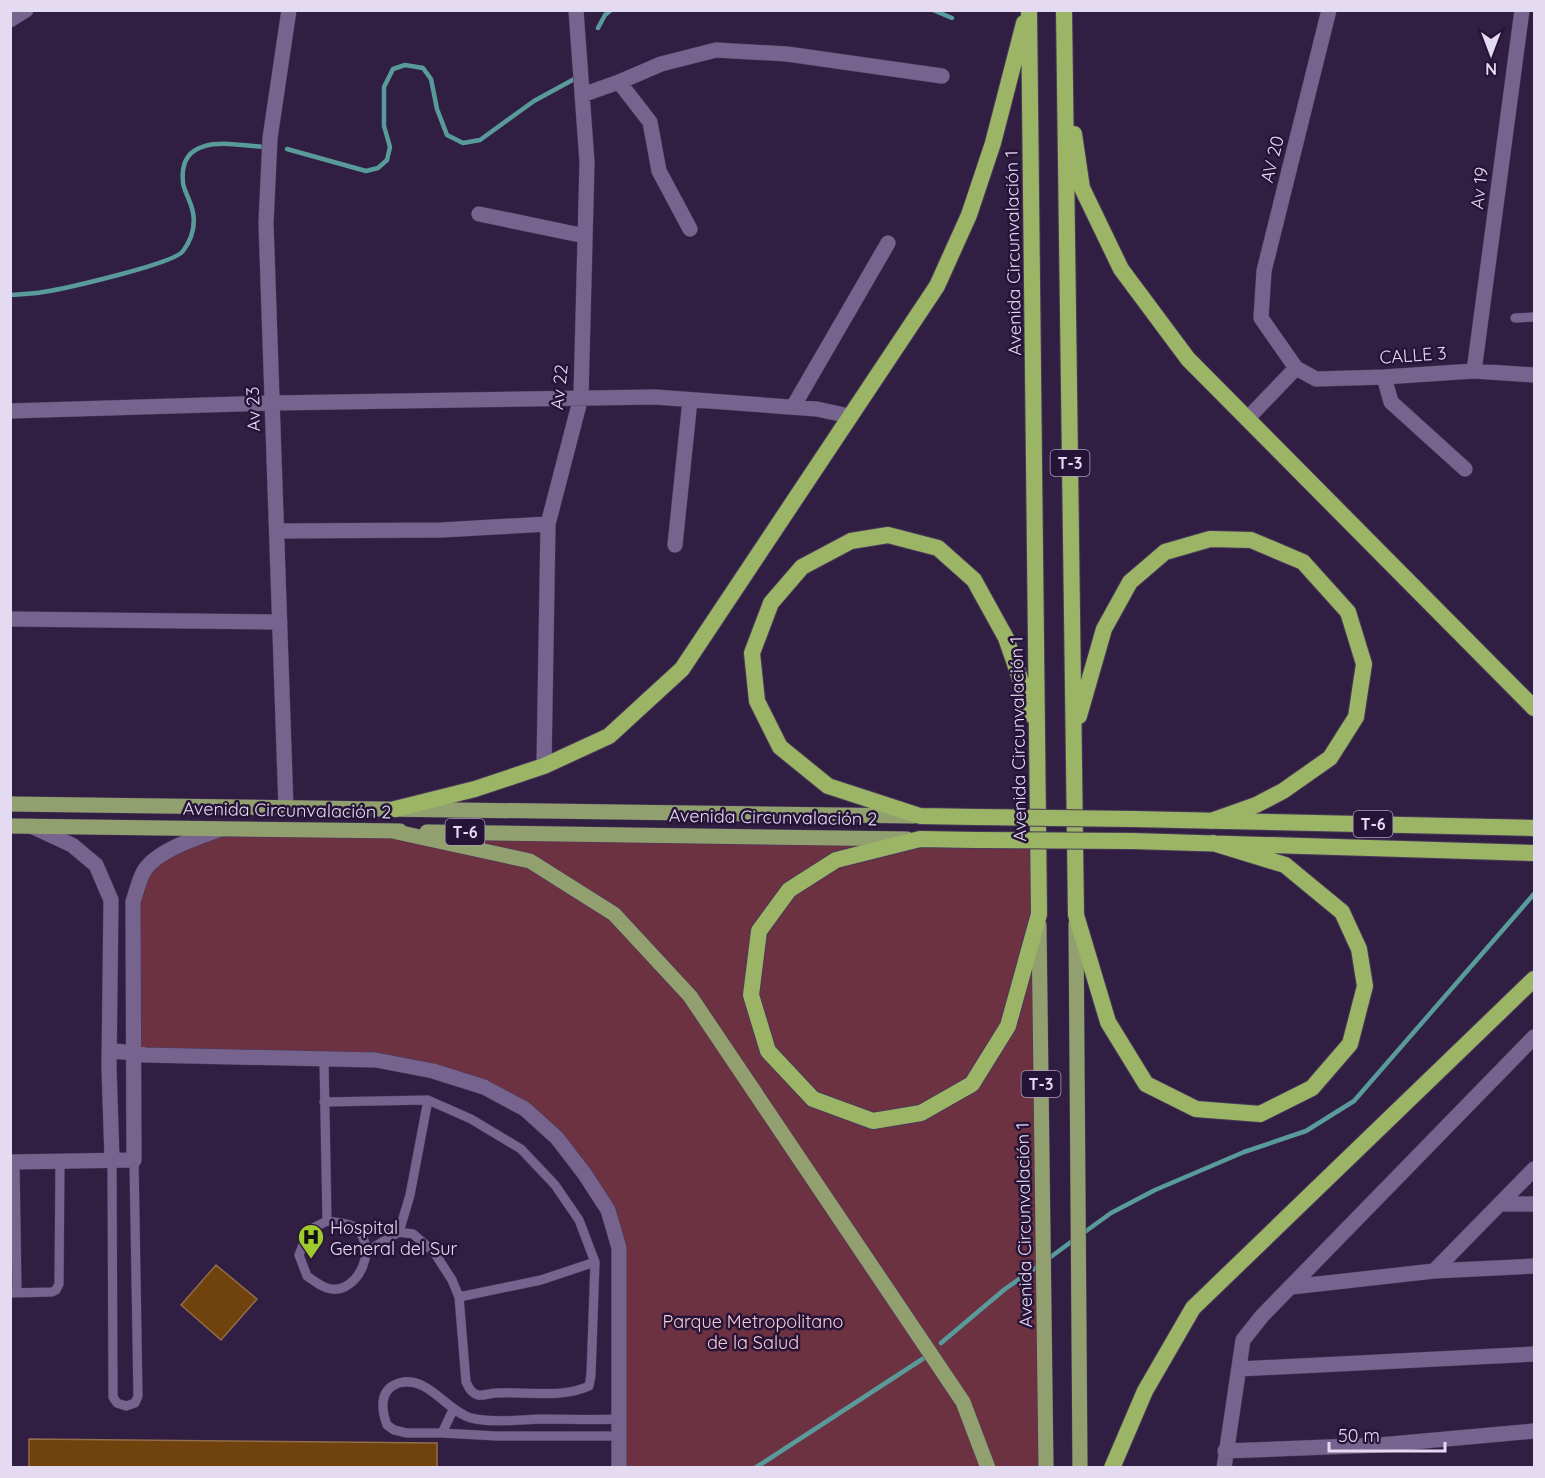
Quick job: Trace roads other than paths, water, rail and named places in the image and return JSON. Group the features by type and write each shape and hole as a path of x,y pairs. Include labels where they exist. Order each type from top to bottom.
{"highway":[{"path":"396,809 475,789 544,766 609,736 682,669 937,286 969,215 993,142 1028,10"},
{"name":"Avenida Circunvalación 1","path":"1028,10 1039,914"},
{"name":"T-3","path":"1064,10 1076,915"},
{"path":"1064,70 1082,188 1121,269 1188,359 1534,708"},
{"path":"920,816 828,786 780,747 757,701 752,653 771,603 802,567 851,541 888,535 938,548 974,580 1001,628 1038,731"},
{"path":"1073,734 1104,629 1130,582 1165,552 1210,539 1251,540 1303,562 1348,612 1364,663 1356,717 1330,758 1283,791 1256,805 1211,821"},
{"name":"Avenida Circunvalación 2","path":"920,816 1534,828"},
{"path":"920,839 836,860 789,890 759,931 752,995 758,1021 768,1051 813,1099 873,1121 921,1113 972,1084 1008,1026 1039,914"},
{"name":"Avenida Circunvalación 2","path":"920,839 1131,841 1534,853"},
{"path":"1076,915 1108,1022 1146,1084 1196,1109 1260,1114 1312,1088 1350,1044 1365,987 1359,949 1342,912 1285,865 1213,843"},
{"path":"1112,1467 1145,1391 1193,1308 1534,979"}],"main road":[{"name":"Avenida Circunvalación 2","path":"10,804 920,816"},
{"name":"Avenida Circunvalación 2","path":"10,826 920,839"},
{"path":"392,831 530,861 614,914 690,996 963,1402 988,1467"},
{"name":"Avenida Circunvalación 1","path":"1039,914 1046,1467"},
{"name":"T-3","path":"1076,915 1080,1467"}],"street":[{"path":"10,20 26,10"},
{"name":"Av 23","path":"286,808 266,223 270,138 289,10"},
{"name":"Av 22","path":"544,766 548,524 581,398 587,162 576,10"},
{"name":"AV 20","path":"1296,368 1261,318 1264,272 1329,10"},
{"name":"Av 19","path":"1474,371 1522,10"},
{"path":"582,95 661,64 716,50 787,54 942,76"},
{"path":"619,82 650,122 659,171 690,229"},
{"path":"479,214 585,236"},
{"path":"793,407 888,243"},
{"path":"1247,419 1296,368"},
{"name":"CALLE 3","path":"1296,368 1316,379 1474,371 1534,375"},
{"path":"1384,377 1391,402 1465,469"},
{"path":"10,411 273,402 655,398 817,409 849,416"},
{"path":"675,545 690,400"},
{"path":"278,531 441,530 548,524"},
{"path":"10,619 280,622"},
{"path":"31,826 72,845 96,865 111,900 109,1050 112,1159"},
{"path":"13,1162 134,1160 133,902 145,870 165,853 185,842 221,829"},
{"path":"1224,1467 1243,1340 1262,1316 1534,1037"},
{"path":"109,1050 146,1055 376,1060 433,1071 484,1087 525,1109 557,1138 584,1173 608,1210 619,1248 619,1467"},
{"path":"1434,1271 1534,1169"},
{"path":"1500,1204 1534,1204"},
{"path":"1291,1287 1434,1271 1534,1266"},
{"path":"1239,1369 1534,1354"},
{"path":"1226,1451 1380,1445 1534,1431"}],"lane":[{"path":"1515,318 1534,317"},
{"path":"324,1060 327,1221"},
{"path":"324,1102 428,1101 471,1119 521,1149 555,1185 579,1220 595,1262 589,1386 580,1390 539,1394 496,1393 479,1396 470,1391 466,1382 459,1297 452,1280 434,1252 413,1234 327,1221 309,1230 299,1255 307,1276 328,1289 346,1286 364,1268 367,1251 362,1237 351,1226"},
{"path":"367,1251 399,1232 410,1196 428,1101"},
{"path":"112,1159 113,1397 117,1403 126,1406 135,1403 138,1396 134,1160"},
{"path":"13,1162 14,1293 52,1292 59,1284 60,1161"},
{"path":"459,1297 541,1280 595,1262"},
{"path":"619,1419 496,1420 472,1418 453,1410 428,1387 399,1383 388,1389 382,1408 387,1425 394,1430 407,1433 619,1436"},
{"path":"442,1433 453,1410"}],"waterway":[{"path":"598,28 605,15 611,10"},
{"path":"933,10 952,18"},
{"path":"287,149 366,171 378,168 387,160 390,147 384,126 384,87 393,69 405,65 423,68 431,79 437,109 447,135 463,143 480,140 534,101 578,77"},
{"path":"10,295 43,292 94,281 140,269 175,256 187,245 194,226 192,207 183,182 184,166 189,155 209,145 236,144 263,147"},
{"path":"1082,1234 1111,1213 1155,1190 1244,1152 1306,1131 1354,1101 1534,894"},
{"path":"1048,1259 1075,1239"},
{"path":"941,1343 1005,1289 1041,1264"},
{"path":"755,1468 924,1358"}],"place":[{"name":"Hospital General del Sur","path":"311,1260"}],"park label":[{"name":"Parque Metropolitano de la Salud","path":"753,1331"}]}
